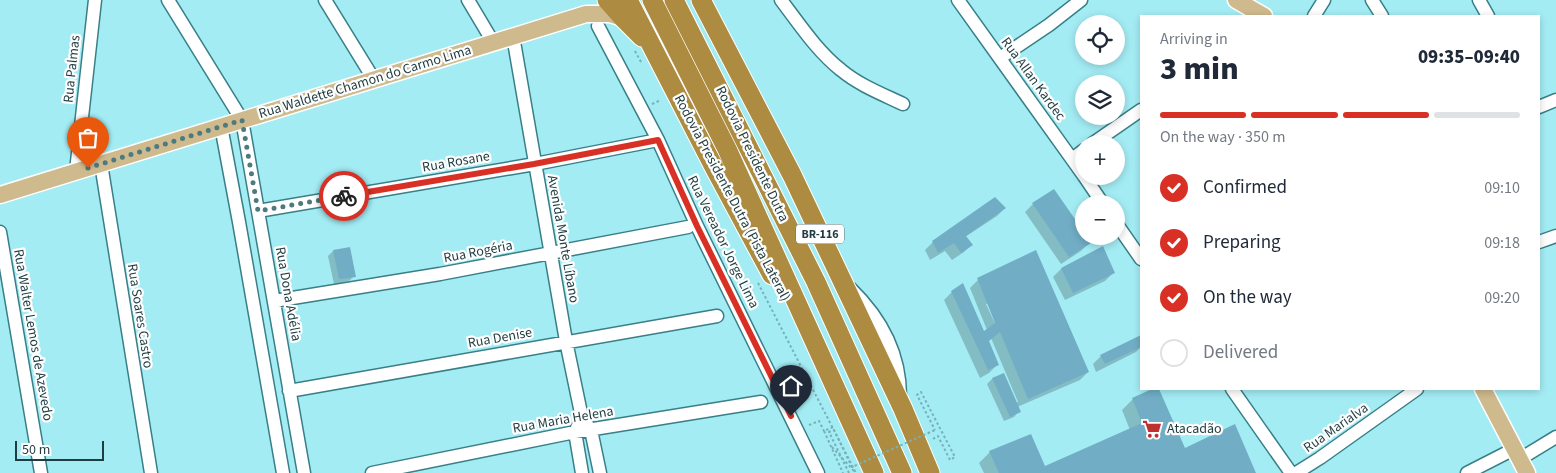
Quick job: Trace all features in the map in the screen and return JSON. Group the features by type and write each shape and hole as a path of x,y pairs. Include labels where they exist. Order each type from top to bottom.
{"highway":[{"path":"607,0 654,51"},
{"name":"Rodovia Presidente Dutra (Pista Lateral)","path":"628,0 714,169 839,394"},
{"name":"Rodovia Presidente Dutra","path":"652,0 727,149 874,473"},
{"name":"Rodovia Presidente Dutra","path":"674,0 816,282 902,473"},
{"name":"BR-116","path":"701,0 792,175 900,403 930,473"}],"main road":[{"name":"Rua Waldette Chamon do Carmo Lima","path":"586,14 598,5 601,0"},
{"path":"1236,0 1262,15"},
{"name":"Rua Waldette Chamon do Carmo Lima","path":"0,194 586,14 610,14 623,18"},
{"path":"1484,390 1520,460"}],"street":[{"name":"Rua Palmas","path":"76,171 95,0"},
{"path":"168,0 242,120"},
{"path":"325,0 373,78"},
{"path":"468,0 493,42"},
{"path":"781,0 817,47 842,71 866,86 903,104"},
{"name":"Rua Allan Kardec","path":"958,0 1075,163"},
{"path":"1000,58 1049,25 1081,0"},
{"path":"1315,15 1324,0"},
{"path":"1372,0 1381,15"},
{"path":"1479,0 1487,15"},
{"name":"Rua Vereador Jorge Lima","path":"598,26 658,140 697,226 818,473"},
{"name":"Avenida Monte Líbano","path":"513,36 566,342 582,418 591,430 600,473"},
{"path":"1540,107 1556,100"},
{"path":"1105,135 1140,111"},
{"name":"Rua Dona Adélia","path":"242,120 304,473"},
{"path":"221,126 282,473"},
{"name":"Rua Rosane","path":"258,211 534,164 658,140"},
{"name":"Rua Soares Castro","path":"101,164 151,473"},
{"name":"Rua Rogéria","path":"274,301 440,274 688,227"},
{"name":"Rua Walter Lemos de Azevedo","path":"0,232 40,473"},
{"path":"1125,236 1140,257"},
{"path":"1540,242 1555,238"},
{"name":"Rua Denise","path":"289,391 717,316"},
{"path":"1233,390 1290,473"},
{"name":"Rua Marialva","path":"1296,473 1416,390"},
{"name":"Rua Maria Helena","path":"372,473 576,432 760,402"},
{"path":"582,418 576,432 582,473"},
{"path":"1467,473 1520,460 1556,437"}],"path":[{"path":"849,473 829,432 834,430 852,467 935,430 917,395 921,392 955,458 950,460 938,436 933,439"},
{"path":"798,431 819,420 843,473"},
{"path":"824,431 833,427 856,473 831,446"}],"building":[{"path":"1054,189 1075,219 1075,245 1088,245 1069,257 1032,203"},
{"path":"995,197 1006,208 966,236 973,245 961,253 954,243 938,253 932,241"},
{"path":"1103,246 1115,273 1073,293 1061,268"},
{"path":"350,247 356,277 339,279 333,250"},
{"path":"1036,250 1089,372 1028,399 1000,332 989,341 999,365 988,370 951,291 963,283 984,331 995,323 977,278"},
{"path":"1140,335 1140,347 1105,364 1100,355"},
{"path":"1004,373 1021,412 1010,417 992,378"},
{"name":"Atacadão","path":"1150,390 1159,390 1185,448 1235,424 1256,473 999,473 989,451 1031,434 1045,466 1142,423 1132,398"}],"way so far":[{"path":"88,168 242,120 258,211 344,196"}],"place":[{"name":"Atacadão","path":"1152,429"}],"route":[{"path":"344,196 534,164 658,140 697,226 791,416"}]}
